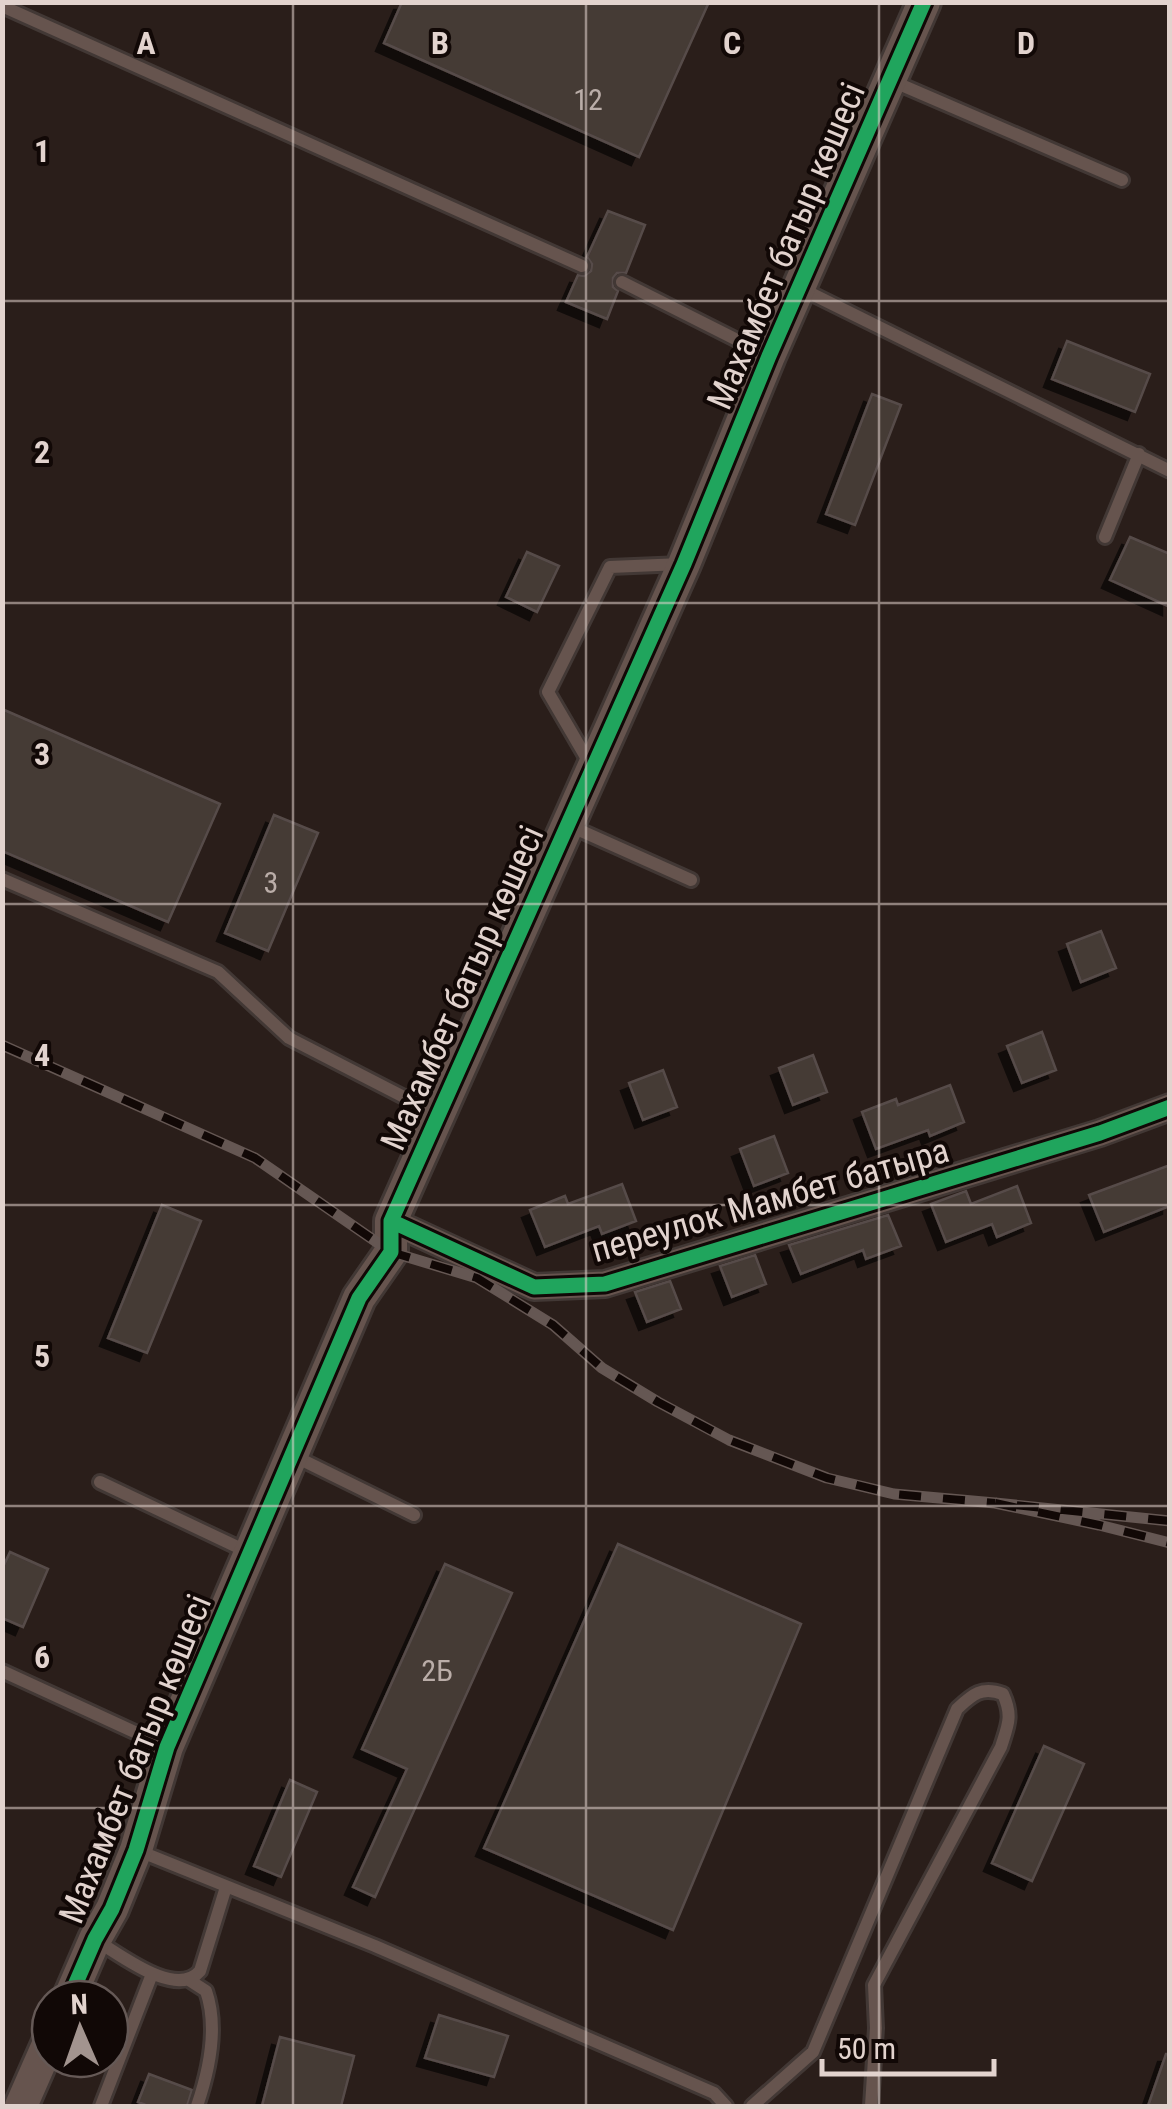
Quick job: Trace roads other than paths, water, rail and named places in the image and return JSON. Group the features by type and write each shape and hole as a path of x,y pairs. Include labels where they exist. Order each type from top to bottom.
{"street":[{"name":"Махамбет батыр көшесі","path":"77,1979 112,1910 136,1850 167,1747 359,1298 390,1252 391,1221 684,564 924,2"},
{"name":"переулок Мамбет батыра","path":"391,1221 534,1287 605,1284 1100,1133 1170,1107"},
{"path":"22,2106 33,2079"}],"lane":[{"path":"2,6 582,266"},
{"path":"890,80 1122,180"},
{"path":"622,282 770,356"},
{"path":"800,288 1170,471"},
{"path":"1106,537 1138,454"},
{"path":"593,768 548,692 610,568 684,564"},
{"path":"568,825 691,880"},
{"path":"2,879 218,972 289,1038 439,1115"},
{"path":"292,1455 414,1515"},
{"path":"100,1482 250,1554"},
{"path":"2,1671 167,1747"},
{"path":"752,2106 813,2052 957,1710 976,1691 991,1690 1002,1694 1009,1708 1010,1721 1001,1747 874,1985 876,2028 871,2106"},
{"path":"136,1850 375,1946 714,2092 726,2106"},
{"path":"95,1940 152,1974 189,1980 200,1971 226,1887"},
{"path":"101,2106 152,1974"},
{"path":"189,1980 206,1991 214,2024 197,2106"}],"railway":[{"path":"2,1045 255,1158 391,1252 477,1278 553,1325 602,1368 729,1440 827,1478 894,1494 995,1503"},
{"path":"1170,1521 995,1503 1170,1543"}]}
